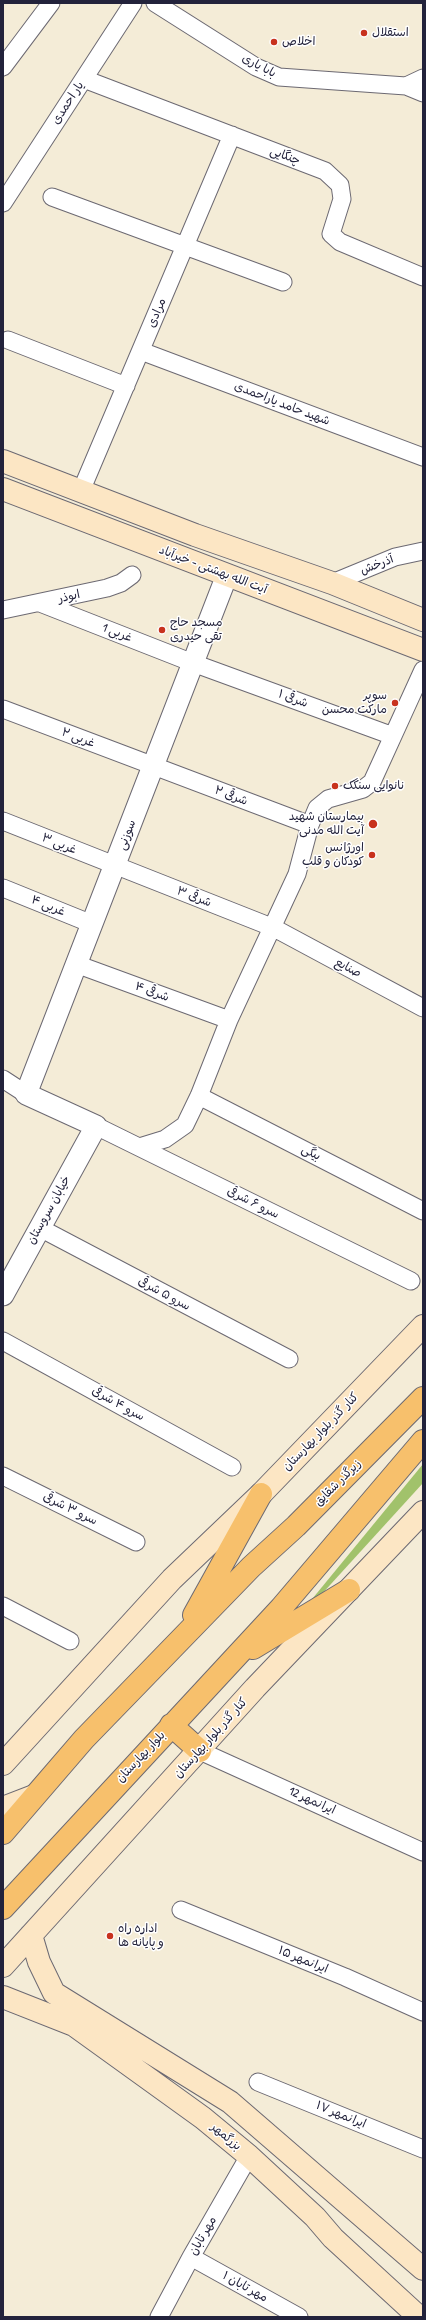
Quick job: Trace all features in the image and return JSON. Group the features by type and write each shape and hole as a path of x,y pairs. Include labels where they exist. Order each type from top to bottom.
{"main road":[{"path":"3,461 236,549 332,583 423,620"},
{"path":"45,506 56,481"},
{"name":"آیت الله بهشتی - خیرآباد","path":"3,489 423,650"},
{"path":"227,575 236,549"},
{"name":"کنار گذر بلوار بهارستان","path":"3,1764 172,1579 261,1494 423,1326"},
{"name":"زیرگذر شقایق","path":"178,1644 251,1567 296,1526 423,1398"},
{"name":"بلوار بهارستان","path":"3,1908 228,1663 281,1608 423,1441"},
{"path":"3,1833 84,1739 178,1644 261,1494"},
{"name":"کنار گذر بلوار بهارستان","path":"3,1966 200,1751 255,1688 423,1512"},
{"path":"228,1663 349,1590"},
{"path":"171,1725 200,1751"},
{"path":"3,1808 34,1796"},
{"path":"32,1935 39,1962 54,1993 230,2102 423,2269"},
{"name":"بزرگمهر","path":"3,1998 74,2025 203,2118 249,2156 315,2217 333,2238 419,2317"},
{"path":"315,2217 336,2193"}],"street":[{"path":"3,67 51,3"},
{"name":"یار احمدی","path":"3,203 133,3"},
{"name":"بابا یاری","path":"155,3 256,67 279,77 406,86 423,78"},
{"name":"چنگایی","path":"84,79 325,171 340,185 342,199 331,234 340,242 423,276"},
{"path":"406,86 423,94"},
{"name":"مرادی","path":"81,491 232,135"},
{"path":"52,197 283,282"},
{"path":"8,340 126,386"},
{"name":"شهید حامد یاراحمدی","path":"141,350 423,457"},
{"name":"آذرخش","path":"332,583 396,557 423,551"},
{"name":"ابوذر","path":"3,610 107,588 120,583 132,575"},
{"name":"سوزنی","path":"26,1094 227,575"},
{"name":"غربی 1","path":"40,603 193,663"},
{"name":"شرقی ۱","path":"193,663 394,736"},
{"path":"139,1147 165,1139 185,1125 199,1096 229,1020 253,965 274,928 297,874 310,825 317,808 322,802 363,789 372,782 423,670"},
{"name":"غربی ۲","path":"3,709 153,766"},
{"name":"شرقی ۲","path":"153,766 310,825"},
{"name":"غربی ۳","path":"3,821 114,866"},
{"name":"شرقی ۳","path":"114,866 274,928"},
{"name":"غربی ۴","path":"3,888 92,924"},
{"name":"صنایع","path":"274,928 423,1008"},
{"name":"شرقی ۴","path":"76,964 229,1020"},
{"path":"3,1079 26,1094 96,1126"},
{"name":"بیگی","path":"199,1096 423,1211"},
{"name":"سرو ۶ شرقی","path":"96,1126 411,1281"},
{"name":"خیابان سروستان","path":"3,1295 96,1126"},
{"name":"سرو ۵ شرقی","path":"40,1228 289,1359"},
{"name":"سرو ۴ شرقی","path":"3,1341 232,1467"},
{"name":"سرو ۳ شرقی","path":"3,1476 136,1542"},
{"path":"3,1606 70,1641"},
{"name":"ایرانمهر 12","path":"200,1751 423,1852"},
{"name":"ایرانمهر ۱۵","path":"181,1910 345,1977 423,2012"},
{"name":"ایرانمهر ۱۷","path":"258,2082 423,2149"},
{"name":"مهر تابان","path":"159,2317 191,2257 249,2156"},
{"name":"مهر تابان ۱","path":"191,2257 299,2317"}],"green space":[{"path":"423,1464 423,1483 310,1607 308,1604"}],"place":[{"name":"استقلال","path":"364,33"},
{"name":"اخلاص","path":"274,42"},
{"name":"مسجد حاج تقی حیدری","path":"162,630"},
{"name":"سوپر مارکت محسن","path":"395,703"},
{"name":"نانوایی سنگک","path":"335,786"},
{"name":"بیمارستان شهید آیت الله مدنی","path":"373,824"},
{"name":"اورژانس کودکان و قلب","path":"372,855"},
{"name":"اداره راه و پایانه ها","path":"110,1936"}]}
